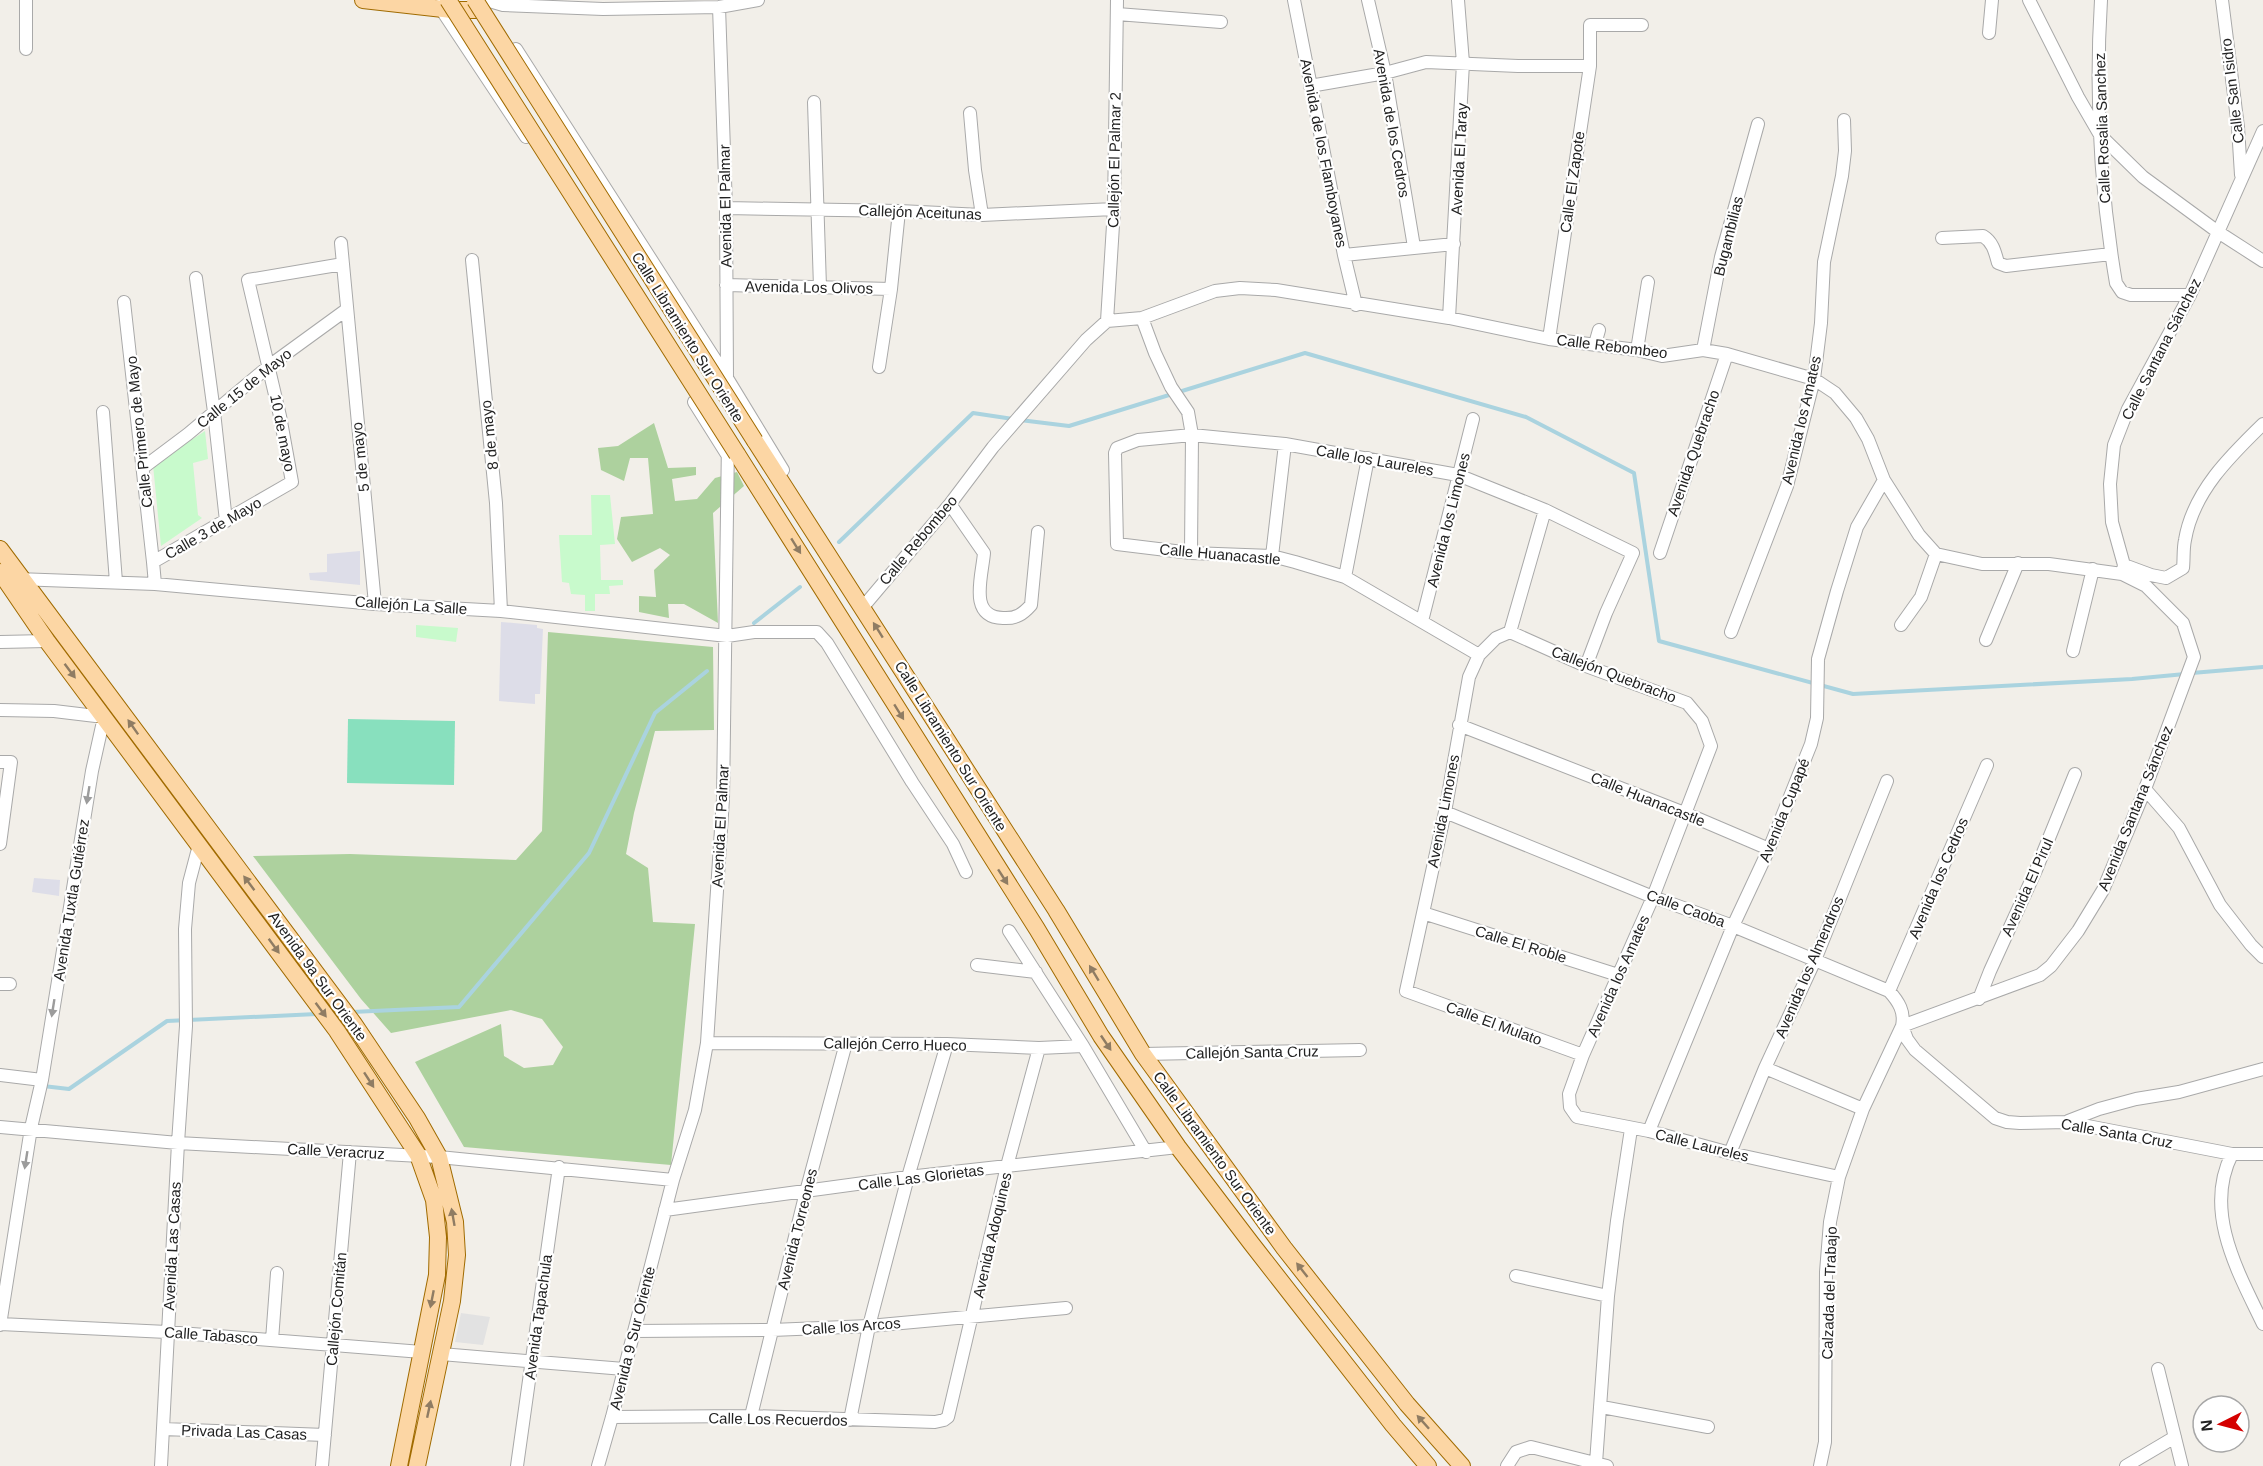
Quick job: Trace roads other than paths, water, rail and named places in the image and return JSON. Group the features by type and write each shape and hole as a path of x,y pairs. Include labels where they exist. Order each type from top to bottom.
{"main road":[{"path":"363,0 483,4"},
{"name":"Calle Libramiento Sur Oriente","path":"442,3 733,454 765,497 1037,929 1101,1036 1178,1147 1428,1466"},
{"name":"Calle Libramiento Sur Oriente","path":"483,4 754,441 1056,910 1143,1054 1284,1248 1407,1404 1462,1466"},
{"name":"Avenida 9a Sur Oriente","path":"0,549 8,573 47,641 104,717 159,777 322,980 417,1118 439,1157 455,1222 456,1255 452,1301 417,1466"},
{"name":"Avenida 9a Sur Oriente","path":"8,573 114,699 199,845 337,1031 417,1155 434,1200 438,1237 437,1275 399,1466"}],"street":[{"path":"26,0 26,49"},
{"path":"483,4 693,4 719,7 758,0"},
{"name":"Callejón El Palmar 2","path":"1107,321 1114,209 1117,0"},
{"name":"Avenida de los Flamboyanes","path":"1294,0 1344,255 1356,304"},
{"name":"Avenida de los Cedros","path":"1368,0 1385,73 1414,247"},
{"name":"Avenida El Taray","path":"1449,318 1463,63 1458,0"},
{"path":"1989,33 1992,0"},
{"path":"2029,0 2078,98 2100,135 2143,177 2218,232 2263,261"},
{"name":"Calle Rosalia Sanchez","path":"2101,0 2099,30 2102,182 2116,283 2122,292 2131,295 2190,294"},
{"name":"Calle San Isidro","path":"2222,0 2238,127 2241,182"},
{"path":"483,4 727,378 789,479 798,507"},
{"name":"Avenida El Palmar","path":"719,7 726,208 727,378 725,404"},
{"path":"1117,14 1221,22"},
{"name":"Calle El Zapote","path":"1549,339 1590,66 1590,25 1642,25"},
{"path":"1310,87 1385,73 1426,62 1590,66"},
{"path":"814,102 820,287"},
{"path":"970,113 982,215"},
{"name":"Avenida los Amates","path":"1731,632 1787,486 1814,379 1821,323 1824,262 1838,200 1845,152 1844,120"},
{"name":"Bugambilias","path":"1703,350 1721,257 1758,124"},
{"name":"Calle Santana Sánchez","path":"2123,569 2112,522 2110,484 2114,445 2128,409 2190,294 2263,131"},
{"name":"Callejón Aceitunas","path":"726,208 816,208 982,215 1114,209"},
{"path":"879,367 891,289 899,211"},
{"path":"1942,238 1983,236 1993,246 1998,263 2006,266 2111,254"},
{"name":"5 de mayo","path":"341,243 375,604"},
{"path":"1344,255 1454,244"},
{"name":"8 de mayo","path":"472,260 496,503 501,611"},
{"name":"10 de mayo","path":"292,482 269,366 248,280 343,264"},
{"path":"196,278 226,521"},
{"path":"1637,350 1648,282"},
{"name":"Avenida Los Olivos","path":"726,285 891,289"},
{"name":"Calle Rebombeo","path":"862,607 950,504 972,472 1086,340 1107,321 1142,318 1215,291 1240,288 1276,290 1449,318 1549,339 1637,350 1662,356 1703,350 1727,354 1814,379 1835,393 1856,418 1868,439 1884,480 1919,535 1936,554"},
{"name":"Calle Primero de Mayo","path":"124,302 153,562"},
{"name":"Calle 15 de Mayo","path":"144,467 269,366 346,310"},
{"path":"1142,318 1171,387 1188,412 1192,435 1191,553"},
{"path":"1595,344 1599,330"},
{"name":"Avenida Quebracho","path":"1660,553 1727,354"},
{"path":"103,412 116,582"},
{"name":"Avenida los Limones","path":"1422,621 1473,419"},
{"path":"1900,625 1921,597 1936,554 1982,564 2049,564 2093,569 2123,569 2166,578 2183,568 2185,540 2190,520 2209,484 2232,454 2263,424"},
{"name":"Calle los Laureles","path":"1117,544 1115,461 1117,448 1138,440 1192,435 1285,444 1458,475 1545,510 1633,553 1606,613 1586,666"},
{"name":"Avenida El Palmar","path":"665,1210 695,1110 707,1043 723,799 733,454 728,436"},
{"path":"1272,556 1285,444"},
{"path":"1345,577 1368,458"},
{"name":"Avenida Cupapé","path":"1649,1131 1733,926 1769,849 1811,744 1817,718 1818,659 1836,591 1857,527 1884,480"},
{"name":"Calle 3 de Mayo","path":"155,584 153,562 292,482"},
{"path":"950,504 984,553 980,597 982,609 989,616 1011,619 1019,617 1031,605 1038,532"},
{"path":"1510,632 1545,510"},
{"name":"Calle Huanacastle","path":"1117,544 1191,553 1272,556 1345,577 1479,655"},
{"path":"1986,640 2018,563"},
{"path":"2073,651 2093,569"},
{"name":"Avenida Santana Sánchez","path":"1902,1026 2040,975 2051,966 2078,931 2103,890 2145,789 2194,657 2184,623 2146,586 2123,569"},
{"name":"Callejón La Salle","path":"8,573 375,604 501,611 726,640 741,633 817,632 827,643 912,782 953,844 966,872"},
{"name":"Avenida Limones","path":"1406,991 1445,812 1469,677 1479,655 1496,638 1510,632"},
{"name":"Callejón Quebracho","path":"1510,632 1586,666 1687,703 1702,721 1712,746"},
{"path":"0,642 47,641"},
{"path":"0,710 54,711 104,717"},
{"name":"Avenida Tuxtla Gutiérrez","path":"30,1128 41,1081 90,783 104,717"},
{"name":"Calle Huanacastle","path":"1459,725 1687,814 1769,849"},
{"name":"Avenida los Amates","path":"1570,1107 1569,1094 1583,1055 1653,897 1712,746"},
{"path":"0,844 5,762"},
{"name":"Avenida los Cedros","path":"1889,991 1987,765"},
{"name":"Avenida El Pirul","path":"1979,999 2036,870 2075,774"},
{"name":"Avenida los Almendros","path":"1730,1153 1765,1068 1815,960 1887,781"},
{"path":"2145,789 2179,828 2220,905 2263,957"},
{"name":"Calle Caoba","path":"1445,812 1653,897 1733,926 1889,991"},
{"name":"Avenida Las Casas","path":"160,1466 186,1026 185,929 189,883 199,845"},
{"name":"Calle El Roble","path":"1423,913 1618,975"},
{"path":"1009,931 1083,1046 1146,1152"},
{"path":"978,965 1036,972"},
{"name":"Calle El Mulato","path":"1406,991 1583,1055"},
{"path":"1889,991 1896,999 1904,1016 1902,1026"},
{"name":"Calzada del Trabajo","path":"1820,1466 1825,1442 1826,1272 1830,1222 1839,1177 1863,1109 1902,1026"},
{"name":"Calle Santa Cruz","path":"1902,1026 1915,1050 1995,1118 2020,1123 2067,1122 2232,1154 2263,1154"},
{"name":"Callejón Cerro Hueco","path":"707,1043 947,1044 1039,1048 1083,1046"},
{"name":"Avenida Torreones","path":"751,1416 806,1192 846,1043"},
{"path":"850,1420 869,1326 908,1177 947,1044"},
{"name":"Avenida Adoquines","path":"944,1420 948,1417 1007,1166 1039,1048"},
{"name":"Callejón Santa Cruz","path":"1143,1054 1360,1050"},
{"path":"1765,1068 1863,1109"},
{"path":"2067,1122 2099,1109 2136,1099 2179,1092 2263,1069"},
{"path":"0,1075 41,1081"},
{"name":"Calle Laureles","path":"1570,1107 1577,1117 1649,1131 1730,1153 1839,1177"},
{"name":"Calle Veracruz","path":"0,1127 178,1143 417,1155 559,1167 673,1180"},
{"path":"0,1325 30,1128"},
{"path":"1507,1466 1516,1452 1531,1447 1602,1465 1602,1407 1608,1296 1631,1129"},
{"name":"Calle Las Glorietas","path":"665,1210 908,1177 1178,1147"},
{"name":"Callejón Comitán","path":"322,1466 350,1152"},
{"path":"2232,1154 2224,1169 2222,1180 2222,1218 2227,1245 2263,1324"},
{"name":"Avenida Tapachula","path":"517,1466 559,1167"},
{"name":"Avenida 9 Sur Oriente","path":"598,1466 665,1210"},
{"path":"272,1340 277,1273"},
{"path":"1516,1276 1608,1296"},
{"name":"Calle los Arcos","path":"634,1330 772,1330 869,1326 1066,1308"},
{"name":"Calle Tabasco","path":"0,1325 167,1332 422,1352"},
{"path":"441,1354 624,1369"},
{"path":"2158,1370 2182,1466"},
{"path":"1602,1407 1708,1427"},
{"name":"Calle Los Recuerdos","path":"612,1417 751,1416 850,1420 944,1420"},
{"name":"Privada Las Casas","path":"163,1429 325,1435"},
{"path":"2126,1466 2175,1437"}],"waterway":[{"path":"1020,420 1069,426 1305,353 1526,417 1634,473 1659,641 1853,694 2132,679 2185,674"},
{"path":"839,542 973,413 1013,419"},
{"path":"754,623 800,587"},
{"path":"2192,673 2263,667"},
{"path":"352,1012 459,1007 589,853 655,713 707,671"},
{"path":"43,1086 69,1089 167,1021 317,1014"}]}
